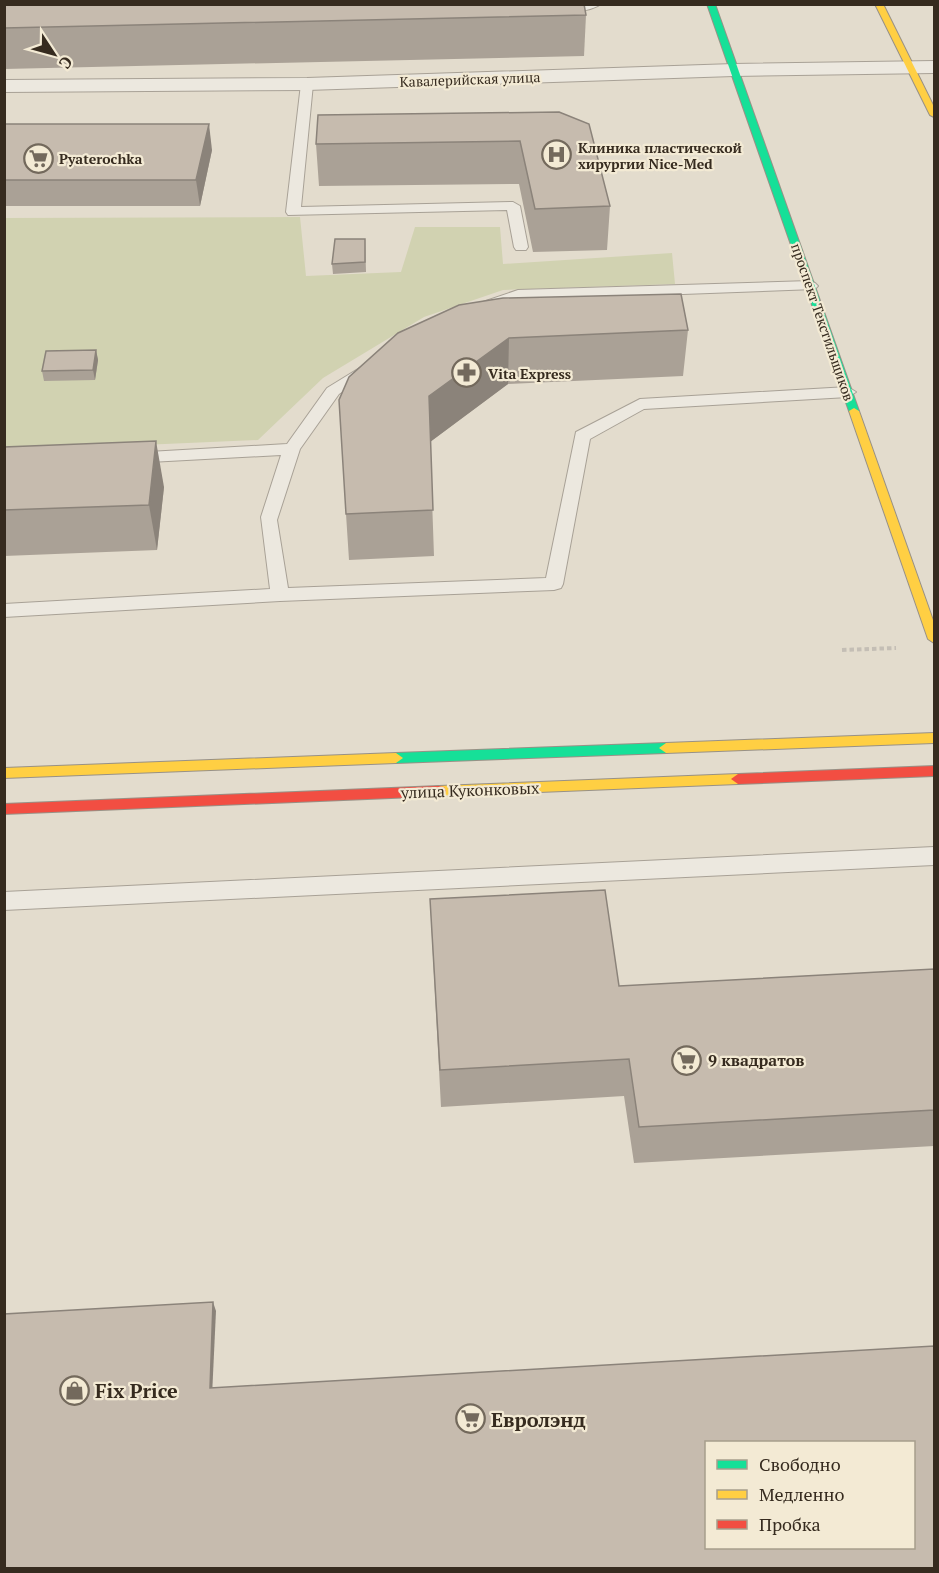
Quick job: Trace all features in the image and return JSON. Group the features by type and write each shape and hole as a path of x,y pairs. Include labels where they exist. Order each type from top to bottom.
{"main road":[{"name":"проспект Текстильщиков","path":"711,4 934,639"},
{"path":"879,4 934,115"},
{"name":"улица Куконковых","path":"4,773 934,738"},
{"name":"улица Куконковых","path":"4,809 934,771"}],"street":[{"name":"Кавалерийская улица","path":"4,86 307,84 734,70 934,67"}],"lane":[{"path":"541,10 595,4"},
{"path":"307,84 292,212 513,206 521,247"},
{"path":"465,313 518,295 810,286"},
{"path":"280,595 270,520 292,449 333,391 383,357"},
{"path":"4,611 280,595 554,584 582,436 640,404 848,392"},
{"path":"112,459 292,449"},
{"path":"4,901 934,856"}],"path":[{"path":"842,650 905,647"}],"green space":[{"path":"300,217 306,276 401,272 415,227 500,227 503,264 672,253 675,284 503,290 424,317 323,378 258,440 5,451 4,218"}],"building":[{"path":"4,4 584,4 586,15 4,28"},
{"path":"559,112 589,124 610,206 535,209 520,141 316,144 318,115"},
{"path":"4,124 209,124 196,180 4,180"},
{"path":"335,239 365,239 365,262 332,264"},
{"path":"681,294 688,330 509,338 429,396 433,510 346,514 339,400 349,377 398,333 459,305 503,298"},
{"path":"96,350 93,370 42,371 46,351"},
{"path":"156,441 149,505 4,510 4,447"},
{"name":"9 квадратов","path":"605,890 619,986 934,969 934,1110 639,1127 629,1059 440,1070 430,899"},
{"name":"Евролэнд","path":"213,1302 210,1388 934,1346 934,1569 4,1569 4,1314"}],"traffic: fast":[{"path":"711,4 854,411"},
{"path":"396,758 666,748"}],"traffic: slow":[{"path":"879,4 934,115"},
{"path":"854,411 934,639"},
{"path":"666,748 934,738"},
{"path":"4,773 396,758"},
{"path":"439,791 738,779"}],"traffic: jam":[{"path":"738,779 934,771"},
{"path":"4,809 439,791"}],"place":[{"name":"Клиника пластической хирургии Nice-Med","path":"557,155"},
{"name":"Pyaterochka","path":"38,158"},
{"name":"Vita Express","path":"467,373"},
{"name":"9 квадратов","path":"687,1060"},
{"name":"Fix Price","path":"74,1390"},
{"name":"Евролэнд","path":"470,1419"}]}
